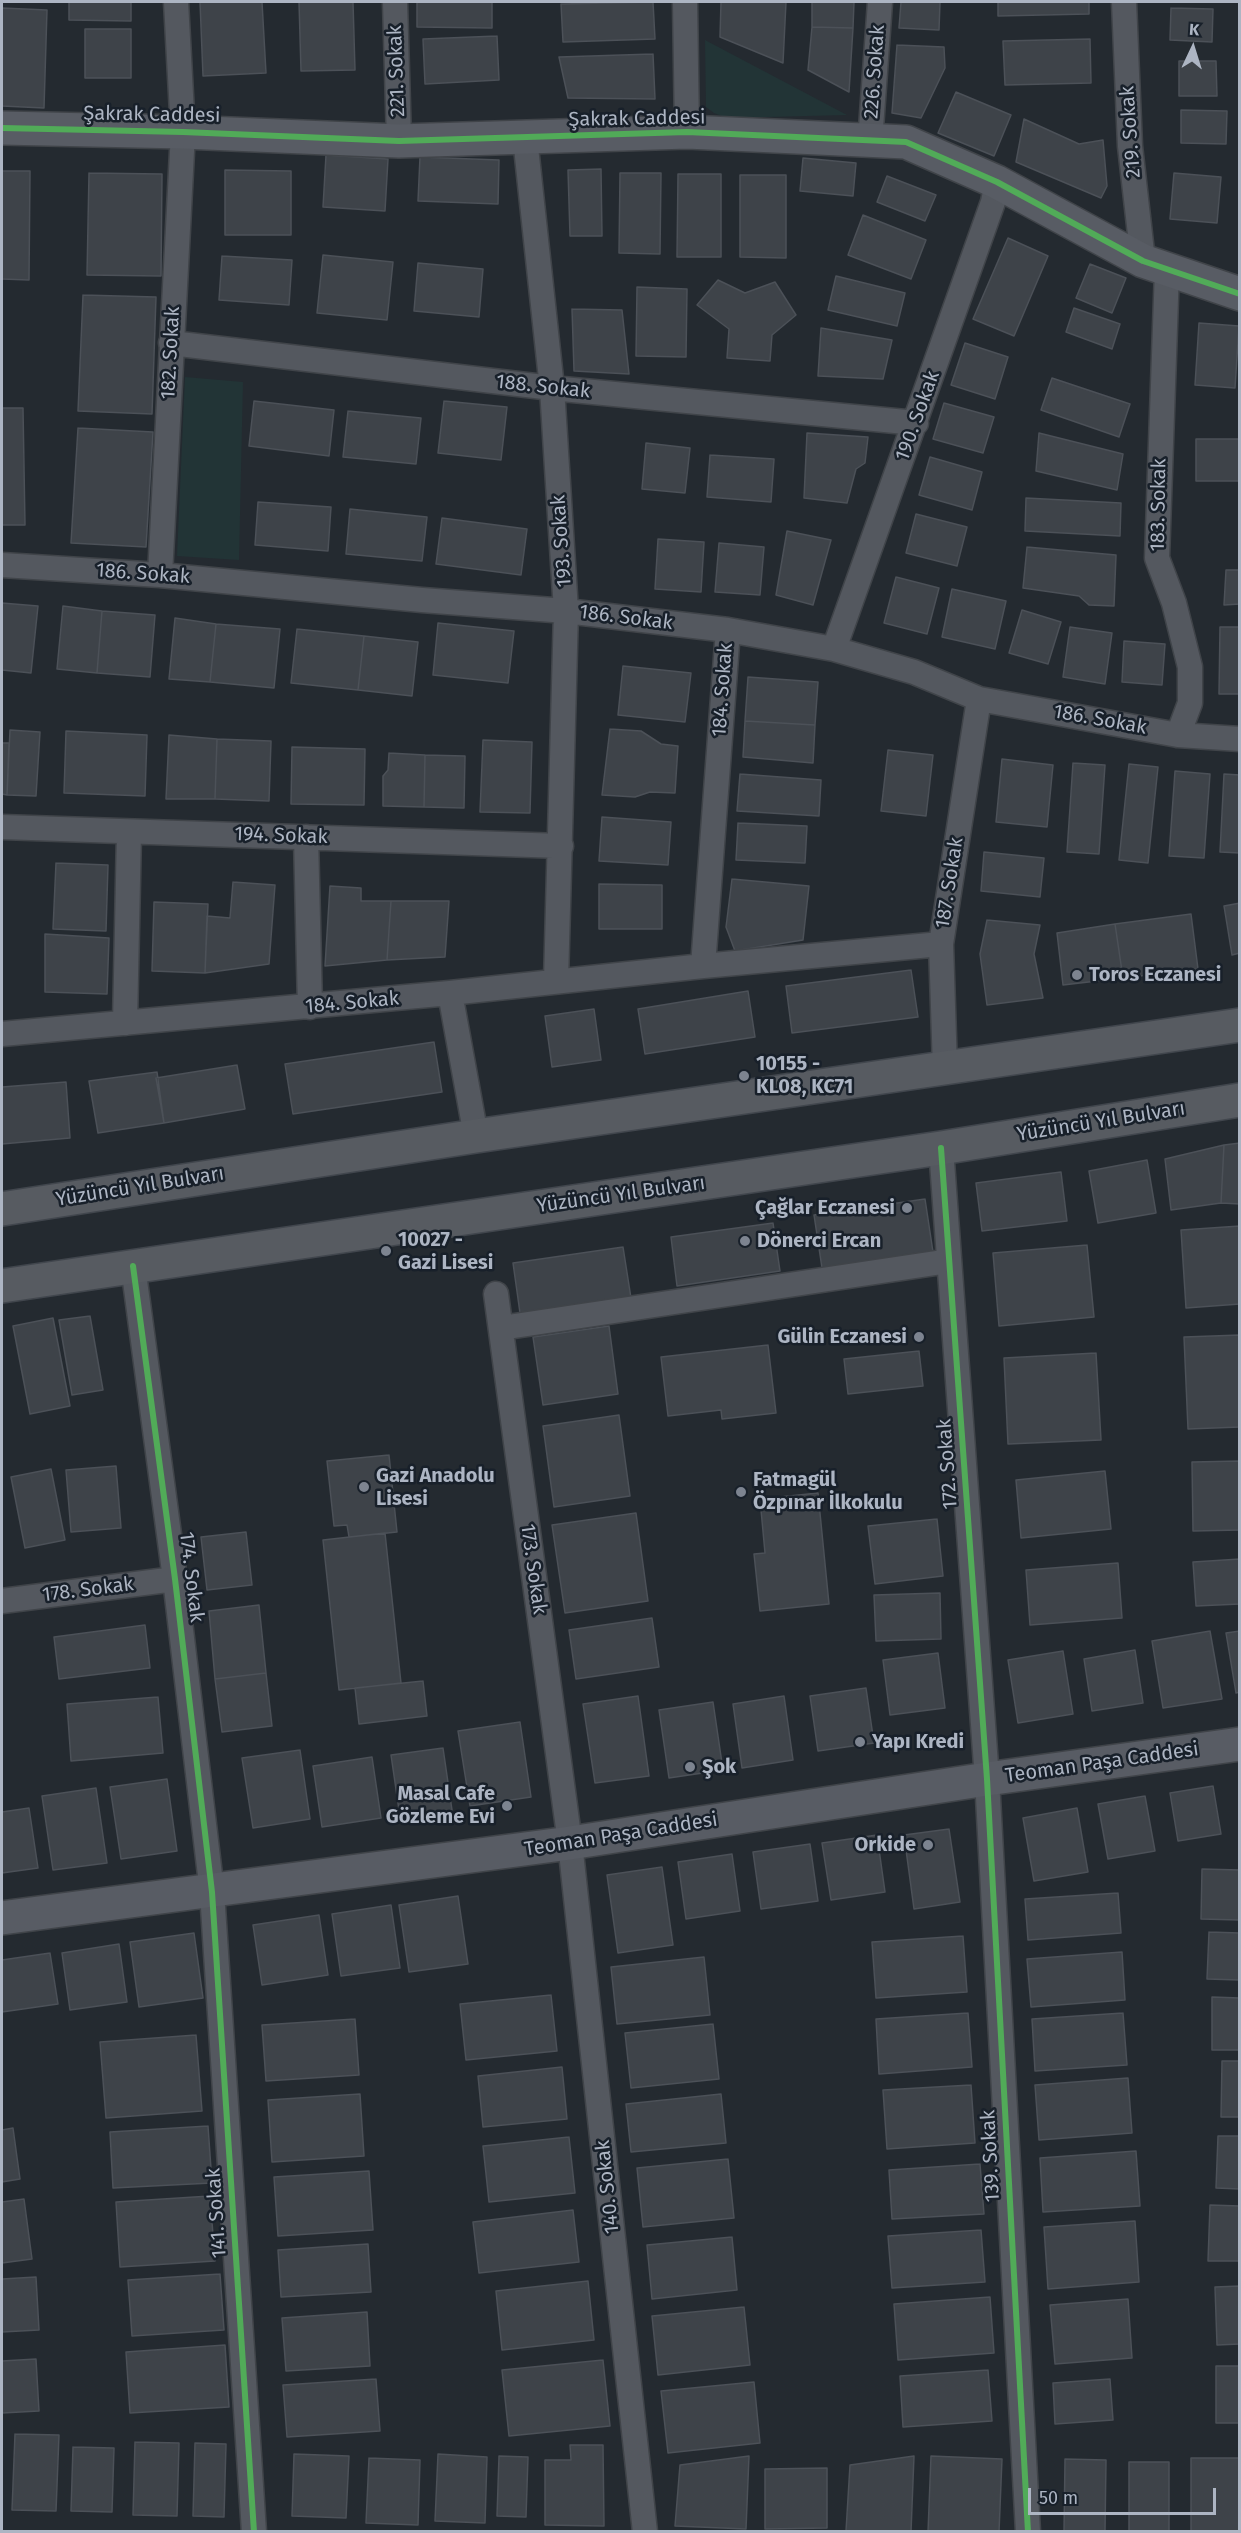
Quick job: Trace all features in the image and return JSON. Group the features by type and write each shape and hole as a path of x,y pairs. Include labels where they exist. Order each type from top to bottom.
{"main road":[{"name":"Yüzüncü Yıl Bulvarı","path":"2,1209 476,1136 1239,1025"},
{"name":"Yüzüncü Yıl Bulvarı","path":"2,1286 941,1148 1239,1100"}],"street":[{"name":"182. Sokak","path":"160,575 183,132 176,2"},
{"name":"221. Sokak","path":"395,2 399,141"},
{"path":"685,2 687,132"},
{"name":"226. Sokak","path":"870,142 880,2"},
{"name":"219. Sokak","path":"1124,2 1130,146 1155,265"},
{"name":"Şakrak Caddesi","path":"2,128 183,132 399,141 687,132 906,142 997,182 1155,265 1239,294"},
{"name":"193. Sokak","path":"525,138 552,388 567,611 556,981"},
{"name":"190. Sokak","path":"834,648 916,423 993,202 997,182"},
{"name":"183. Sokak","path":"1155,265 1157,558 1174,603 1190,667 1190,703 1178,735"},
{"name":"188. Sokak","path":"171,343 552,388 916,423"},
{"name":"186. Sokak","path":"2,566 160,575 422,600 567,611 728,630 834,648 914,672 979,699 1178,735 1239,739"},
{"name":"184. Sokak","path":"703,966 728,630"},
{"name":"187. Sokak","path":"945,1069 941,944 979,699"},
{"name":"194. Sokak","path":"2,827 561,846"},
{"path":"125,1023 129,832"},
{"path":"306,837 310,1007"},
{"name":"184. Sokak","path":"2,1034 310,1007 941,944"},
{"path":"450,993 476,1136"},
{"name":"172. Sokak","path":"941,1148 987,1779"},
{"path":"501,1328 950,1261"},
{"name":"174. Sokak","path":"133,1266 175,1579 212,1892"},
{"name":"173. Sokak","path":"496,1294 570,1843"},
{"name":"178. Sokak","path":"2,1601 175,1579"},
{"name":"Teoman Paşa Caddesi","path":"2,1918 570,1843 987,1779 1239,1744"},
{"name":"139. Sokak","path":"987,1779 1028,2532"},
{"name":"140. Sokak","path":"570,1843 645,2532"},
{"name":"141. Sokak","path":"212,1892 254,2532"}],"shaded area":[{"path":"705,40 847,115 727,118 714,113 706,107"},
{"path":"185,377 243,382 239,560 177,556"}],"building":[{"path":"69,2 131,2 131,21 69,20"},
{"path":"200,2 262,2 266,73 203,76"},
{"path":"299,2 353,2 355,70 301,71"},
{"path":"417,2 492,2 492,28 417,27"},
{"path":"653,2 655,39 563,42 561,4"},
{"path":"721,2 786,2 783,63 720,37"},
{"path":"812,2 854,2 853,28 812,27"},
{"path":"901,2 940,2 939,30 899,28"},
{"path":"998,2 1089,2 1089,14 998,16"},
{"path":"2,8 47,10 44,108 2,106"},
{"path":"1171,8 1213,9 1212,42 1170,40"},
{"path":"812,27 853,28 849,92 808,70"},
{"path":"85,29 131,29 131,78 85,78"},
{"path":"497,36 499,80 425,84 423,39"},
{"path":"1090,39 1091,83 1005,85 1003,41"},
{"path":"897,45 944,47 945,68 921,118 892,113"},
{"path":"653,54 655,99 568,98 559,57"},
{"path":"1179,61 1216,61 1217,96 1179,96"},
{"path":"956,92 1011,115 994,156 938,133"},
{"path":"1181,110 1227,111 1226,144 1181,143"},
{"path":"1024,119 1079,144 1103,140 1107,186 1101,198 1016,162"},
{"path":"326,155 388,159 385,211 323,207"},
{"path":"420,157 499,160 498,204 418,201"},
{"path":"803,158 856,163 853,196 800,191"},
{"path":"601,169 602,236 570,236 568,170"},
{"path":"225,170 291,171 291,235 225,235"},
{"path":"2,171 30,171 29,280 2,279"},
{"path":"89,173 162,174 161,276 87,275"},
{"path":"620,173 661,173 660,254 619,253"},
{"path":"1174,173 1221,177 1217,223 1170,219"},
{"path":"678,174 721,174 721,257 677,257"},
{"path":"740,175 786,175 786,258 740,257"},
{"path":"887,176 936,195 925,221 877,202"},
{"path":"863,215 926,240 911,279 848,255"},
{"path":"1008,238 1048,256 1014,336 973,319"},
{"path":"323,255 393,262 387,320 317,313"},
{"path":"222,256 292,260 289,305 219,300"},
{"path":"418,263 483,269 479,317 414,311"},
{"path":"1090,264 1126,278 1112,313 1076,298"},
{"path":"836,276 905,293 897,326 828,310"},
{"path":"718,280 745,293 775,282 796,315 772,335 770,361 727,358 729,329 697,305"},
{"path":"637,287 687,289 686,357 636,356"},
{"path":"83,295 156,297 152,414 78,411"},
{"path":"1074,308 1120,324 1112,349 1066,332"},
{"path":"572,309 622,310 629,374 574,371"},
{"path":"1199,323 1239,326 1235,388 1195,385"},
{"path":"821,328 892,340 883,379 818,376"},
{"path":"965,343 1008,357 995,399 951,385"},
{"path":"1052,378 1130,404 1119,437 1041,410"},
{"path":"254,401 334,410 329,456 249,446"},
{"path":"444,401 507,407 501,460 438,453"},
{"path":"944,403 994,417 983,453 933,439"},
{"path":"2,408 23,408 25,525 2,525"},
{"path":"348,411 421,418 416,464 343,457"},
{"path":"78,428 153,432 146,547 71,543"},
{"path":"807,433 868,437 865,463 856,469 847,503 804,498"},
{"path":"1039,433 1123,454 1117,490 1036,471"},
{"path":"1196,439 1240,439 1240,481 1196,481"},
{"path":"646,443 690,448 685,493 642,489"},
{"path":"710,455 774,459 771,502 707,497"},
{"path":"930,457 982,472 972,510 919,495"},
{"path":"1026,498 1121,503 1120,536 1025,531"},
{"path":"258,502 331,507 328,551 255,545"},
{"path":"350,509 427,517 422,561 346,554"},
{"path":"916,514 967,527 957,566 906,553"},
{"path":"442,518 527,529 521,575 436,564"},
{"path":"787,531 831,540 813,605 776,595"},
{"path":"658,539 704,542 701,592 655,589"},
{"path":"719,543 764,547 760,595 715,592"},
{"path":"1027,547 1116,555 1114,606 1089,605 1079,596 1023,588"},
{"path":"1226,570 1240,570 1240,604 1224,605"},
{"path":"896,577 939,588 927,634 884,623"},
{"path":"952,589 1006,601 995,649 942,637"},
{"path":"2,603 38,606 31,673 2,670"},
{"path":"63,606 102,611 97,673 57,669"},
{"path":"1022,610 1061,622 1048,664 1009,653"},
{"path":"102,611 155,615 150,677 97,673"},
{"path":"175,618 216,624 210,682 169,679"},
{"path":"438,623 514,631 508,683 433,675"},
{"path":"216,624 280,629 274,688 210,682"},
{"path":"1070,627 1112,633 1105,684 1063,677"},
{"path":"1220,627 1240,627 1240,694 1219,694"},
{"path":"297,629 364,636 358,690 291,683"},
{"path":"364,636 418,642 412,696 358,690"},
{"path":"1124,641 1165,644 1162,685 1122,682"},
{"path":"623,666 691,673 685,722 618,715"},
{"path":"748,677 818,682 815,725 745,721"},
{"path":"745,721 815,725 813,763 743,757"},
{"path":"610,729 641,731 661,744 678,746 675,793 650,792 635,797 602,795"},
{"path":"10,730 40,732 36,796 7,795"},
{"path":"66,731 147,735 145,796 64,793"},
{"path":"169,735 217,739 215,799 166,799"},
{"path":"217,739 271,741 269,801 215,799"},
{"path":"483,740 532,742 530,813 480,812"},
{"path":"2,743 9,743 7,795 2,794"},
{"path":"292,747 365,749 364,805 291,804"},
{"path":"888,750 933,755 926,816 881,811"},
{"path":"389,753 425,755 424,807 383,806 383,776 388,770"},
{"path":"425,755 465,756 464,808 424,807"},
{"path":"1002,759 1053,765 1047,827 996,822"},
{"path":"1073,763 1105,765 1099,854 1067,852"},
{"path":"1129,764 1158,767 1148,863 1119,860"},
{"path":"1175,771 1210,774 1204,858 1169,856"},
{"path":"740,774 821,780 819,816 737,811"},
{"path":"1224,774 1240,775 1240,853 1220,852"},
{"path":"602,817 671,822 668,865 599,861"},
{"path":"738,823 807,826 805,863 736,860"},
{"path":"984,852 1044,858 1040,897 981,891"},
{"path":"56,863 108,865 106,931 53,929"},
{"path":"732,879 809,886 803,940 735,951 726,927"},
{"path":"233,882 275,885 269,964 205,973 207,916 230,918"},
{"path":"599,884 662,885 662,929 599,929"},
{"path":"330,886 361,888 361,901 391,901 387,960 325,966"},
{"path":"391,901 449,901 445,957 387,960"},
{"path":"154,902 208,904 205,973 152,971"},
{"path":"1240,903 1240,953 1232,955 1224,906"},
{"path":"1191,914 1198,969 1123,978 1115,924"},
{"path":"987,920 1040,925 1034,954 1043,998 987,1005 980,954"},
{"path":"1115,924 1123,978 1063,985 1057,933"},
{"path":"45,934 109,938 107,994 45,992"},
{"path":"911,970 918,1017 792,1033 786,986"},
{"path":"748,991 755,1037 645,1054 638,1009"},
{"path":"594,1009 601,1060 552,1067 545,1016"},
{"path":"434,1042 442,1092 293,1114 285,1064"},
{"path":"237,1065 245,1109 164,1123 156,1078"},
{"path":"157,1072 164,1123 98,1133 89,1081"},
{"path":"66,1082 70,1138 2,1144 2,1087"},
{"path":"1240,1143 1240,1204 1221,1203 1224,1145"},
{"path":"1224,1145 1221,1203 1171,1210 1165,1159"},
{"path":"1147,1160 1156,1213 1098,1223 1089,1171"},
{"path":"1061,1172 1067,1221 982,1231 976,1183"},
{"path":"925,1199 933,1252 822,1268 814,1215"},
{"path":"773,1223 780,1271 677,1286 671,1237"},
{"path":"1240,1226 1240,1304 1186,1308 1181,1230"},
{"path":"1087,1245 1094,1317 999,1326 993,1253"},
{"path":"623,1247 631,1298 520,1313 513,1263"},
{"path":"90,1316 103,1390 72,1395 59,1320"},
{"path":"53,1318 70,1406 30,1414 13,1326"},
{"path":"609,1326 618,1394 543,1405 533,1337"},
{"path":"1240,1335 1240,1427 1188,1429 1184,1337"},
{"path":"768,1345 776,1413 722,1419 721,1410 668,1416 661,1357"},
{"path":"919,1351 923,1386 848,1394 844,1359"},
{"path":"1096,1353 1101,1440 1008,1444 1004,1358"},
{"path":"619,1415 630,1496 554,1507 543,1426"},
{"path":"389,1455 397,1532 349,1537 347,1525 334,1526 327,1461"},
{"path":"1240,1461 1240,1530 1193,1531 1192,1462"},
{"path":"116,1466 121,1528 71,1532 66,1470"},
{"path":"51,1469 65,1540 25,1548 11,1477"},
{"path":"1105,1471 1111,1529 1021,1538 1016,1480"},
{"path":"818,1493 829,1604 760,1611 754,1554 765,1553 760,1499"},
{"path":"636,1513 648,1601 565,1613 552,1525"},
{"path":"937,1519 943,1576 875,1584 868,1526"},
{"path":"246,1532 252,1585 207,1590 201,1537"},
{"path":"385,1533 401,1683 339,1690 323,1540"},
{"path":"1240,1559 1240,1604 1196,1606 1193,1562"},
{"path":"1118,1563 1122,1618 1030,1625 1026,1570"},
{"path":"940,1593 941,1639 876,1641 874,1595"},
{"path":"259,1605 266,1673 215,1679 209,1611"},
{"path":"652,1618 659,1667 576,1679 569,1630"},
{"path":"145,1625 150,1668 59,1679 54,1637"},
{"path":"1210,1631 1222,1699 1163,1708 1152,1641"},
{"path":"1240,1631 1240,1692 1236,1693 1226,1633"},
{"path":"1135,1650 1143,1703 1092,1711 1084,1659"},
{"path":"1063,1651 1073,1714 1018,1723 1008,1660"},
{"path":"938,1653 945,1708 890,1715 883,1660"},
{"path":"266,1673 272,1726 222,1732 215,1679"},
{"path":"423,1681 427,1716 359,1724 355,1688"},
{"path":"866,1688 874,1743 818,1751 810,1696"},
{"path":"638,1696 649,1776 595,1783 583,1704"},
{"path":"784,1696 793,1760 742,1768 733,1704"},
{"path":"158,1697 163,1753 71,1761 67,1704"},
{"path":"713,1702 723,1770 669,1778 659,1710"},
{"path":"520,1722 531,1797 470,1806 458,1731"},
{"path":"443,1748 452,1810 400,1817 391,1755"},
{"path":"300,1750 310,1819 253,1828 242,1758"},
{"path":"372,1757 381,1818 322,1827 313,1766"},
{"path":"167,1779 177,1851 121,1859 110,1787"},
{"path":"1213,1786 1221,1834 1178,1841 1170,1793"},
{"path":"96,1788 107,1863 53,1870 42,1796"},
{"path":"1145,1796 1155,1851 1108,1859 1098,1804"},
{"path":"29,1808 38,1868 2,1873 2,1812"},
{"path":"1077,1808 1088,1872 1034,1881 1023,1818"},
{"path":"949,1829 960,1902 914,1909 904,1835"},
{"path":"877,1835 885,1892 831,1900 822,1843"},
{"path":"810,1844 818,1901 761,1909 753,1852"},
{"path":"732,1854 740,1911 686,1919 678,1862"},
{"path":"662,1867 673,1945 618,1953 607,1875"},
{"path":"1202,1869 1240,1870 1240,1920 1201,1919"},
{"path":"1118,1893 1121,1933 1028,1940 1025,1899"},
{"path":"458,1896 468,1964 409,1972 399,1905"},
{"path":"391,1905 400,1968 341,1976 332,1914"},
{"path":"319,1915 328,1975 262,1985 253,1925"},
{"path":"1209,1932 1240,1933 1240,1980 1207,1979"},
{"path":"194,1933 203,1998 139,2007 130,1942"},
{"path":"963,1936 967,1992 876,1998 872,1942"},
{"path":"119,1944 127,2002 70,2010 62,1953"},
{"path":"1122,1952 1125,2000 1031,2007 1027,1959"},
{"path":"50,1953 58,2004 2,2012 2,1960"},
{"path":"704,1957 710,2015 617,2024 611,1967"},
{"path":"551,1995 557,2051 466,2060 460,2004"},
{"path":"1212,1997 1240,1998 1240,2050 1212,2050"},
{"path":"968,2013 972,2067 879,2074 876,2019"},
{"path":"1123,2013 1127,2065 1035,2071 1032,2019"},
{"path":"355,2019 359,2075 266,2081 262,2025"},
{"path":"713,2024 719,2079 631,2088 625,2033"},
{"path":"196,2035 202,2111 106,2118 100,2042"},
{"path":"1222,2061 1240,2061 1240,2117 1221,2117"},
{"path":"562,2067 567,2119 483,2127 478,2076"},
{"path":"1128,2078 1132,2133 1039,2140 1035,2085"},
{"path":"971,2085 975,2143 887,2149 883,2090"},
{"path":"360,2094 364,2156 272,2162 268,2100"},
{"path":"721,2094 726,2143 631,2152 626,2104"},
{"path":"208,2126 212,2183 113,2188 110,2132"},
{"path":"13,2128 20,2179 2,2182 2,2130"},
{"path":"1218,2136 1240,2136 1240,2189 1216,2188"},
{"path":"569,2137 575,2193 489,2202 483,2146"},
{"path":"1136,2151 1140,2206 1043,2212 1040,2158"},
{"path":"728,2159 734,2218 643,2227 637,2168"},
{"path":"980,2164 984,2214 892,2219 889,2170"},
{"path":"369,2171 373,2230 278,2236 274,2177"},
{"path":"210,2196 215,2261 120,2267 116,2202"},
{"path":"24,2199 32,2259 2,2263 2,2202"},
{"path":"1210,2205 1240,2206 1240,2261 1208,2261"},
{"path":"573,2210 579,2262 479,2273 473,2222"},
{"path":"1135,2221 1139,2282 1048,2289 1044,2227"},
{"path":"981,2230 985,2282 892,2288 888,2236"},
{"path":"732,2237 737,2290 652,2299 647,2245"},
{"path":"368,2244 371,2292 281,2297 278,2250"},
{"path":"220,2274 224,2330 132,2336 128,2280"},
{"path":"36,2277 39,2330 2,2332 2,2279"},
{"path":"588,2281 594,2340 502,2350 496,2291"},
{"path":"1240,2286 1240,2344 1217,2345 1215,2287"},
{"path":"990,2297 994,2353 898,2360 894,2304"},
{"path":"1128,2299 1132,2358 1055,2364 1050,2305"},
{"path":"744,2307 750,2365 658,2375 652,2316"},
{"path":"367,2312 370,2366 286,2371 282,2318"},
{"path":"225,2345 229,2407 130,2413 126,2352"},
{"path":"36,2359 39,2411 2,2413 2,2361"},
{"path":"603,2360 610,2426 509,2436 502,2370"},
{"path":"1216,2366 1240,2366 1240,2423 1216,2423"},
{"path":"988,2370 992,2421 903,2427 900,2376"},
{"path":"376,2379 380,2431 287,2437 283,2385"},
{"path":"1110,2379 1113,2420 1055,2424 1053,2383"},
{"path":"754,2382 760,2443 668,2453 661,2391"},
{"path":"15,2434 59,2435 56,2511 12,2510"},
{"path":"135,2442 179,2443 177,2516 133,2515"},
{"path":"195,2443 226,2444 224,2517 193,2516"},
{"path":"570,2445 603,2445 604,2526 545,2525 545,2460 571,2460"},
{"path":"73,2447 114,2448 112,2512 71,2511"},
{"path":"294,2454 349,2456 346,2518 292,2516"},
{"path":"438,2454 487,2457 485,2523 435,2521"},
{"path":"499,2456 528,2457 526,2517 497,2516"},
{"path":"749,2456 746,2529 675,2526 680,2465"},
{"path":"914,2456 911,2532 846,2531 850,2465"},
{"path":"931,2456 1002,2459 999,2532 928,2532"},
{"path":"369,2458 420,2460 418,2525 366,2523"},
{"path":"1191,2458 1240,2458 1240,2532 1191,2532"},
{"path":"1065,2459 1106,2460 1105,2532 1064,2532"},
{"path":"1129,2462 1169,2462 1169,2532 1129,2532"},
{"path":"827,2468 827,2528 765,2529 765,2469"}],"cycle path":[{"path":"2,128 183,132 399,141 687,132 906,142 997,182 1143,261 1240,294"},
{"path":"941,1148 987,1779 1028,2532"},
{"path":"133,1266 175,1579 212,1892 254,2532"}],"place":[{"name":"Toros Eczanesi","path":"1077,975"},
{"name":"10155 - KL08, KC71","path":"744,1076"},
{"name":"Çağlar Eczanesi","path":"907,1208"},
{"name":"Dönerci Ercan","path":"745,1241"},
{"name":"10027 - Gazi Lisesi","path":"386,1251"},
{"name":"Gülin Eczanesi","path":"919,1337"},
{"name":"Gazi Anadolu Lisesi","path":"364,1487"},
{"name":"Fatmagül Özpınar İlkokulu","path":"741,1492"},
{"name":"Yapı Kredi","path":"860,1742"},
{"name":"Şok","path":"690,1767"},
{"name":"Masal Cafe Gözleme Evi","path":"507,1806"},
{"name":"Orkide","path":"928,1845"}]}
